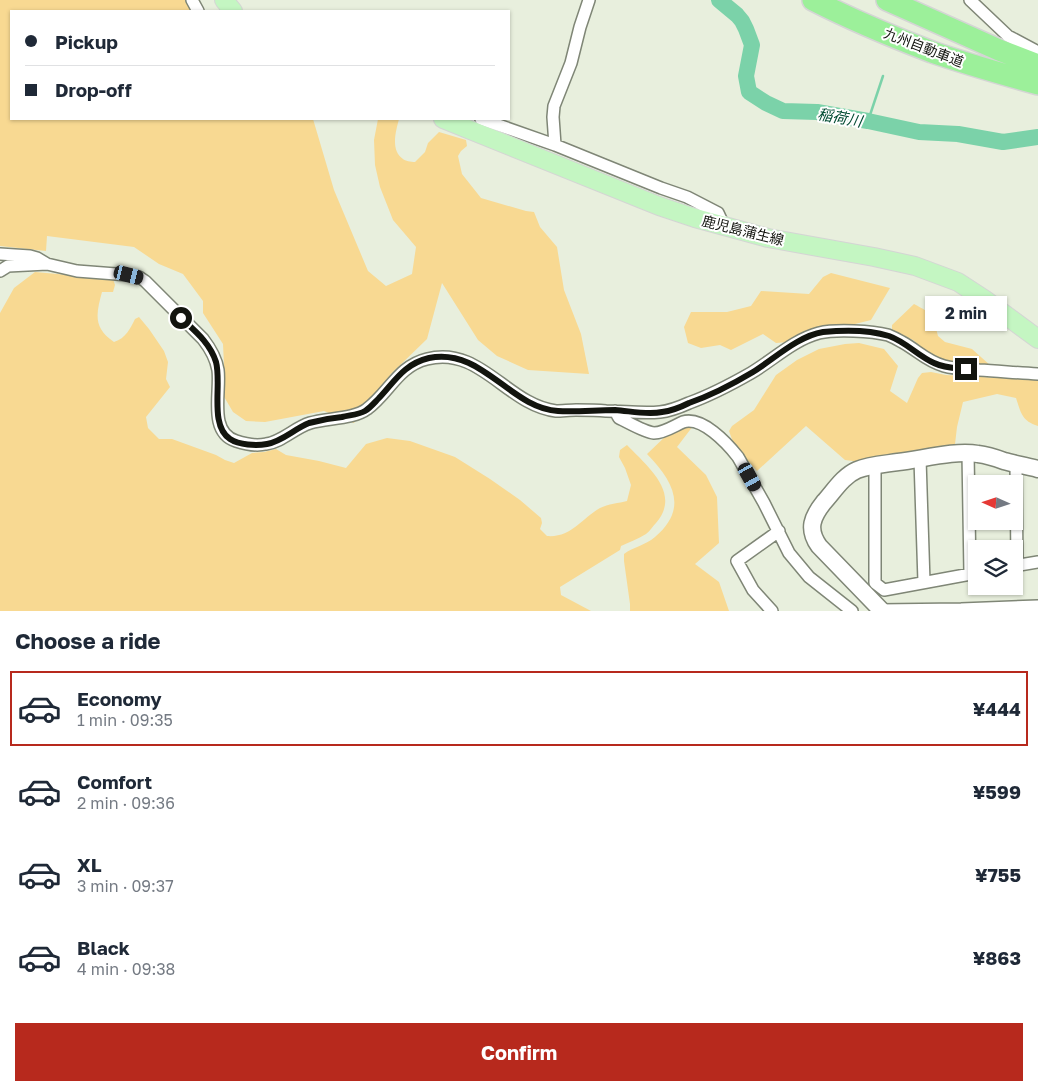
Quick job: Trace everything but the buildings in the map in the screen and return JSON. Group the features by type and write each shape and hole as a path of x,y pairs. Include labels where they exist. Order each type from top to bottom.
{"highway":[{"name":"九州自動車道","path":"813,0 932,52 1038,84"},
{"name":"九州自動車道","path":"887,0 999,50 1038,65"}],"main road":[{"path":"224,0 232,10"},
{"name":"鹿児島蒲生線","path":"446,120 659,206 695,218 768,238 915,266 958,282 1038,339"}],"street":[{"path":"555,145 554,106 571,63 589,0"},
{"path":"970,0 1008,36 1038,52"},
{"path":"484,120 555,145 687,197 718,213 724,226"},
{"path":"0,254 30,256 47,264"},
{"path":"0,271 8,266 47,264 77,271 139,277 153,288 210,348 218,371 218,421 222,432 237,442 265,445 277,442 300,427 311,423 363,412 370,407 402,372 416,362 439,356 457,358 476,366 521,397 556,411 615,410 646,413 662,412 715,393 754,372 788,348 805,339 820,333 844,331 870,332 888,336 904,343 933,363 948,367 1038,374"},
{"path":"615,410 619,418 651,432 660,432 688,421 696,421 704,425 738,457 764,502 789,553 809,577 852,611"},
{"path":"968,453 972,540"},
{"path":"1038,469 980,454 968,453 858,470 843,480 816,511 812,526 815,540 819,546 881,610 1008,609 1038,606"},
{"path":"920,459 924,582"},
{"path":"1016,464 1016,540"},
{"path":"875,466 875,584 884,590 968,574"},
{"path":"772,611 753,590 738,561 778,532"},
{"path":"1023,565 1038,562"}],"shaded area":[{"path":"0,0 196,0 201,10 10,10 10,120 313,120 334,190 368,271 386,286 412,274 416,247 393,220 380,187 375,165 374,140 378,120 399,120 396,151 404,160 408,161 415,162 425,152 428,143 439,132 466,140 467,146 458,156 462,174 481,198 534,212 540,227 557,247 564,290 581,334 589,374 528,370 497,356 478,340 442,283 427,339 391,374 354,423 324,411 265,422 246,421 233,412 223,395 223,344 203,313 203,301 183,274 159,264 134,247 47,236 46,251 0,246"},
{"path":"35,272 113,279 115,285 113,292 102,292 98,307 99,326 102,331 114,342 125,336 135,319 139,317 164,351 168,362 166,379 170,387 146,417 148,428 159,439 172,439 234,463 252,453 276,449 286,455 346,468 366,444 387,438 410,441 455,457 490,479 520,500 541,518 540,529 547,536 563,534 600,508 627,501 631,485 619,457 620,450 627,445 659,481 664,491 663,512 646,534 621,546 620,550 560,587 561,595 591,611 0,611 0,313 14,288"},
{"path":"831,273 890,288 871,320 809,330 788,342 776,343 763,334 731,350 720,345 701,348 688,343 684,327 691,312 727,312 751,306 761,291 809,294 823,277"},
{"path":"914,304 929,313 935,324 938,336 945,342 972,349 991,366 945,362 930,355 913,340 892,330 892,325"},
{"path":"859,343 884,349 898,366 890,391 907,403 922,373 931,372 946,375 1038,380 1038,426 1025,419 1016,398 997,394 963,402 955,444 948,449 861,462 845,460 806,426 757,471 734,445 729,431 732,426 754,410 776,375 797,360 819,349"},
{"path":"681,426 693,426 677,447 706,475 717,497 719,543 695,564 719,582 729,611 630,611 624,554 655,537 672,516 674,505 674,495 670,484 647,454 669,433"}],"waterway":[{"name":"稲荷川","path":"719,0 742,21 752,45 746,76 749,92 783,111 817,112 919,132 958,134 1003,142 1038,137"},
{"path":"868,121 883,76"}],"route":[{"path":"181,318 203,339 210,348 215,360 218,371 218,421 222,432 237,442 256,445 277,442 300,427 311,423 363,412 381,396 402,372 416,362 439,356 466,361 526,400 556,411 615,410 646,413 662,412 676,408 715,393 754,372 788,348 820,333 844,331 870,332 888,336 904,343 933,363 966,369"}]}
